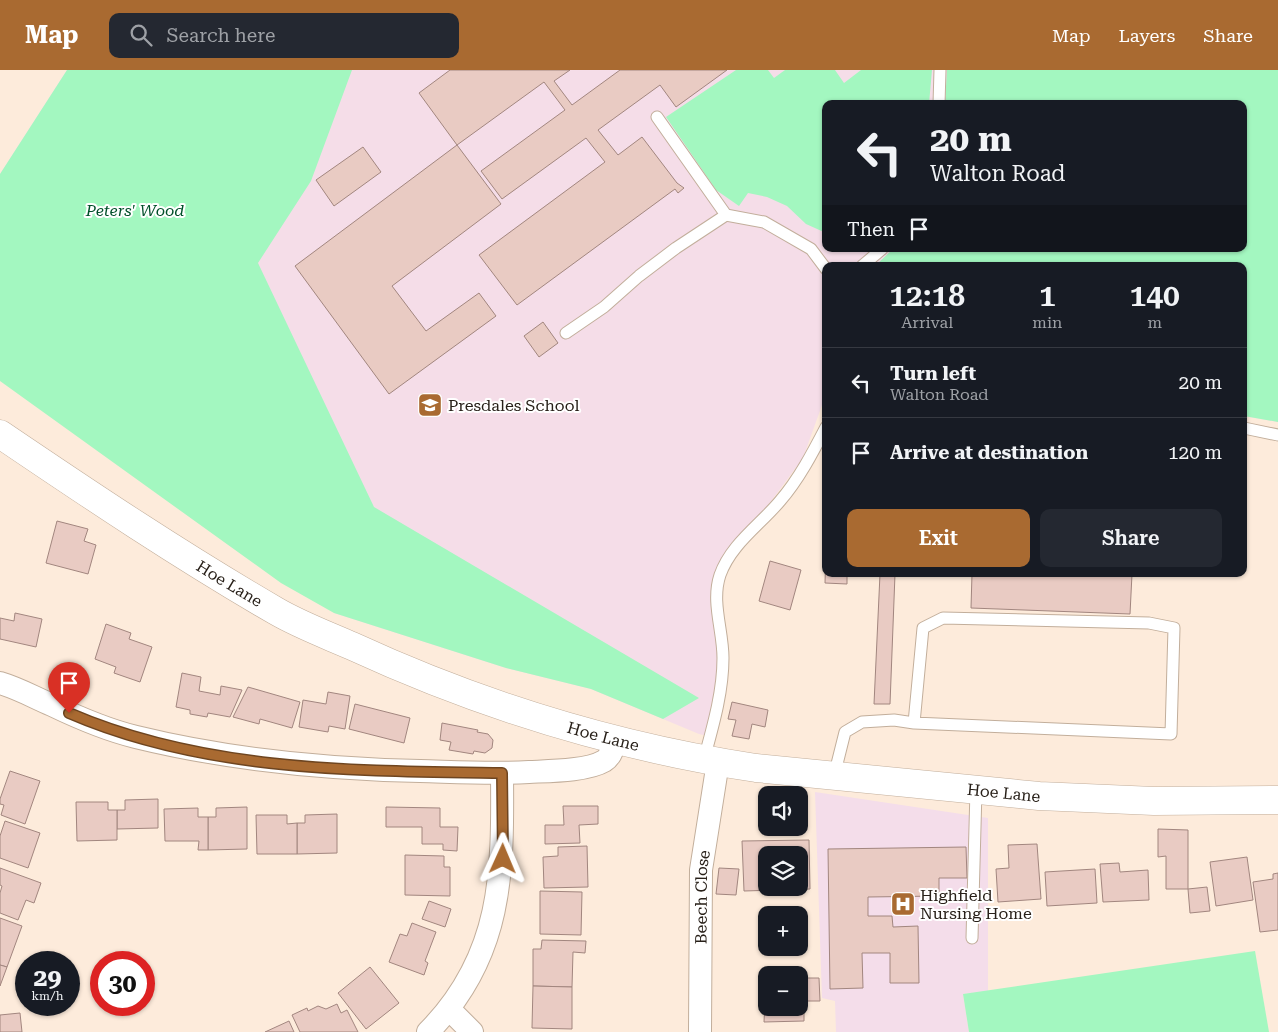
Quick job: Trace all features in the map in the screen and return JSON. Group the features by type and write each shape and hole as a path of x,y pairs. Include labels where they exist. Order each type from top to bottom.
{"street":[{"name":"Hoe Lane","path":"0,434 126,517 277,612 383,660 467,695 617,739 711,761 834,776 1039,796 1154,802 1278,800"},
{"path":"0,683 24,690 50,705 98,725 143,739 230,756 346,770 502,773 552,771 601,763 611,754 617,739"},
{"name":"Beech Close","path":"700,1032 701,870 711,761"},
{"path":"428,1032 449,1009 466,985 478,960 495,910 503,859 502,773"},
{"path":"449,1009 472,1032"}],"lane":[{"path":"939,100 940,70"},
{"path":"657,117 726,215 764,222 811,248 822,263"},
{"path":"566,333 604,307 669,254 726,215"},
{"path":"867,262 878,252"},
{"path":"1247,429 1278,435"},
{"path":"711,761 723,657 717,588 721,573 745,537 781,501 807,462 822,434"},
{"path":"834,776 845,732 862,722 894,720 914,723 1171,734 1174,628 1149,624 943,618 922,628 914,723"},
{"path":"972,938 976,790"}],"shaded area":[{"name":"Presdales School","path":"67,70 1278,70 1278,422 1247,417 1247,262 822,262 822,405 803,458 761,515 722,575 722,654 708,736 591,689 506,668 334,613 0,174"},
{"name":"Highfield Nursing Home","path":"815,792 988,818 988,991 963,994 969,1032 836,1032 835,1001 822,998"}],"green space":[{"name":"Peters' Wood","path":"67,70 352,70 311,181 258,263 374,507 699,698 663,719 591,689 506,668 334,613 281,583 0,381 0,174"},
{"path":"736,70 768,70 774,78 785,70 835,70 844,83 861,70 932,70 929,100 822,100 822,231 806,224 787,206 767,197 748,193 739,206 716,190 666,117"},
{"path":"947,70 1278,70 1278,422 1247,417 1247,262 879,262 890,252 1247,252 1247,100 945,100"},
{"path":"1255,951 1269,1032 969,1032 963,994"}],"building":[{"path":"450,70 570,70 554,81 572,105 620,70 727,70 676,107 660,85 598,130 618,155 642,137 677,183 684,188 678,193 675,189 517,305 479,255 605,162 586,138 502,199 481,171 565,110 544,82 457,145 419,93"},
{"path":"457,145 501,204 392,286 426,331 479,293 496,316 389,394 295,266"},
{"path":"363,147 381,172 334,206 316,180"},
{"path":"543,322 558,343 539,357 524,336"},
{"path":"57,521 88,529 84,541 96,545 88,574 46,563"},
{"path":"770,561 801,570 790,610 759,601"},
{"path":"825,577 847,577 847,584 825,583"},
{"path":"880,577 895,577 890,704 874,704"},
{"path":"972,577 1132,577 1130,614 971,608"},
{"path":"15,613 42,619 36,647 0,639 0,618 14,621"},
{"path":"106,624 131,633 129,639 152,647 140,682 114,673 116,667 95,659"},
{"path":"182,673 201,677 199,691 220,695 221,686 242,690 230,717 208,713 207,717 190,714 190,710 176,707"},
{"path":"248,687 300,702 292,728 260,719 259,724 233,717"},
{"path":"328,692 350,696 345,729 329,726 328,732 299,727 303,700 326,704"},
{"path":"732,702 768,710 765,727 752,724 749,739 732,736 736,720 728,719"},
{"path":"355,704 410,718 404,743 349,729"},
{"path":"442,723 478,730 477,732 488,734 493,740 492,748 485,753 474,751 473,754 449,750 451,742 440,740"},
{"path":"10,771 40,781 25,824 1,815 4,805 0,804 0,799"},
{"path":"158,799 158,828 117,829 117,810 125,810 125,800"},
{"path":"76,802 108,802 108,810 117,810 117,840 77,841"},
{"path":"563,806 598,806 598,824 579,825 580,843 545,844 545,825 564,825"},
{"path":"247,807 247,849 208,850 208,817 216,817 216,808"},
{"path":"386,807 440,808 440,827 458,827 457,851 443,850 443,844 422,844 422,827 386,827"},
{"path":"198,808 198,817 208,817 208,850 198,850 199,841 165,841 164,809"},
{"path":"337,814 337,853 297,854 297,823 305,823 305,815"},
{"path":"256,815 287,815 287,824 297,823 297,854 257,854"},
{"path":"5,821 40,833 28,868 0,858 0,836"},
{"path":"1158,829 1188,830 1188,889 1166,889 1166,856 1158,857"},
{"path":"809,840 810,889 808,889 808,846 758,846 758,891 744,891 742,841"},
{"path":"1037,844 1041,899 998,902 996,869 1009,868 1008,845"},
{"path":"587,846 588,887 544,888 543,857 558,856 558,847"},
{"path":"966,847 967,878 939,878 939,896 868,897 868,916 892,916 893,927 918,926 919,983 890,983 890,953 862,953 863,988 830,989 828,849"},
{"path":"405,855 444,856 444,867 450,867 450,896 405,895"},
{"path":"1247,857 1253,900 1216,906 1210,862"},
{"path":"1119,863 1120,872 1148,870 1149,900 1103,902 1100,864"},
{"path":"0,868 41,883 34,903 26,900 18,920 0,913 2,886 0,885"},
{"path":"719,868 739,869 736,895 716,894"},
{"path":"1095,869 1097,903 1047,906 1045,872"},
{"path":"1278,873 1278,930 1260,932 1253,882 1273,879 1273,874"},
{"path":"1207,887 1210,911 1190,913 1188,889"},
{"path":"540,891 582,892 581,935 540,934"},
{"path":"429,901 451,909 445,927 422,919"},
{"path":"0,918 22,926 7,967 0,965"},
{"path":"412,923 436,932 425,961 428,963 424,975 389,962 400,934 407,936"},
{"path":"542,940 586,941 585,953 573,952 572,987 533,986 533,949 541,949"},
{"path":"0,965 7,967 0,986"},
{"path":"370,967 399,1003 366,1029 338,993"},
{"path":"808,978 819,978 820,1001 808,1001"},
{"path":"533,986 572,987 572,1029 532,1028"},
{"path":"337,1004 341,1013 347,1010 358,1032 300,1032 292,1015 307,1008 308,1011 318,1006 326,1009"},
{"path":"15,1014 15,1016 20,1016 22,1032 0,1032 0,1015"},
{"path":"764,1016 804,1016 804,1021 764,1022"},
{"path":"289,1021 294,1032 265,1032"}],"place":[{"name":"Presdales School","path":"430,405"},
{"name":"Highfield Nursing Home","path":"903,904"}],"route":[{"path":"69,713 134,737 185,748 288,765 346,770 502,773 503,859"}]}
